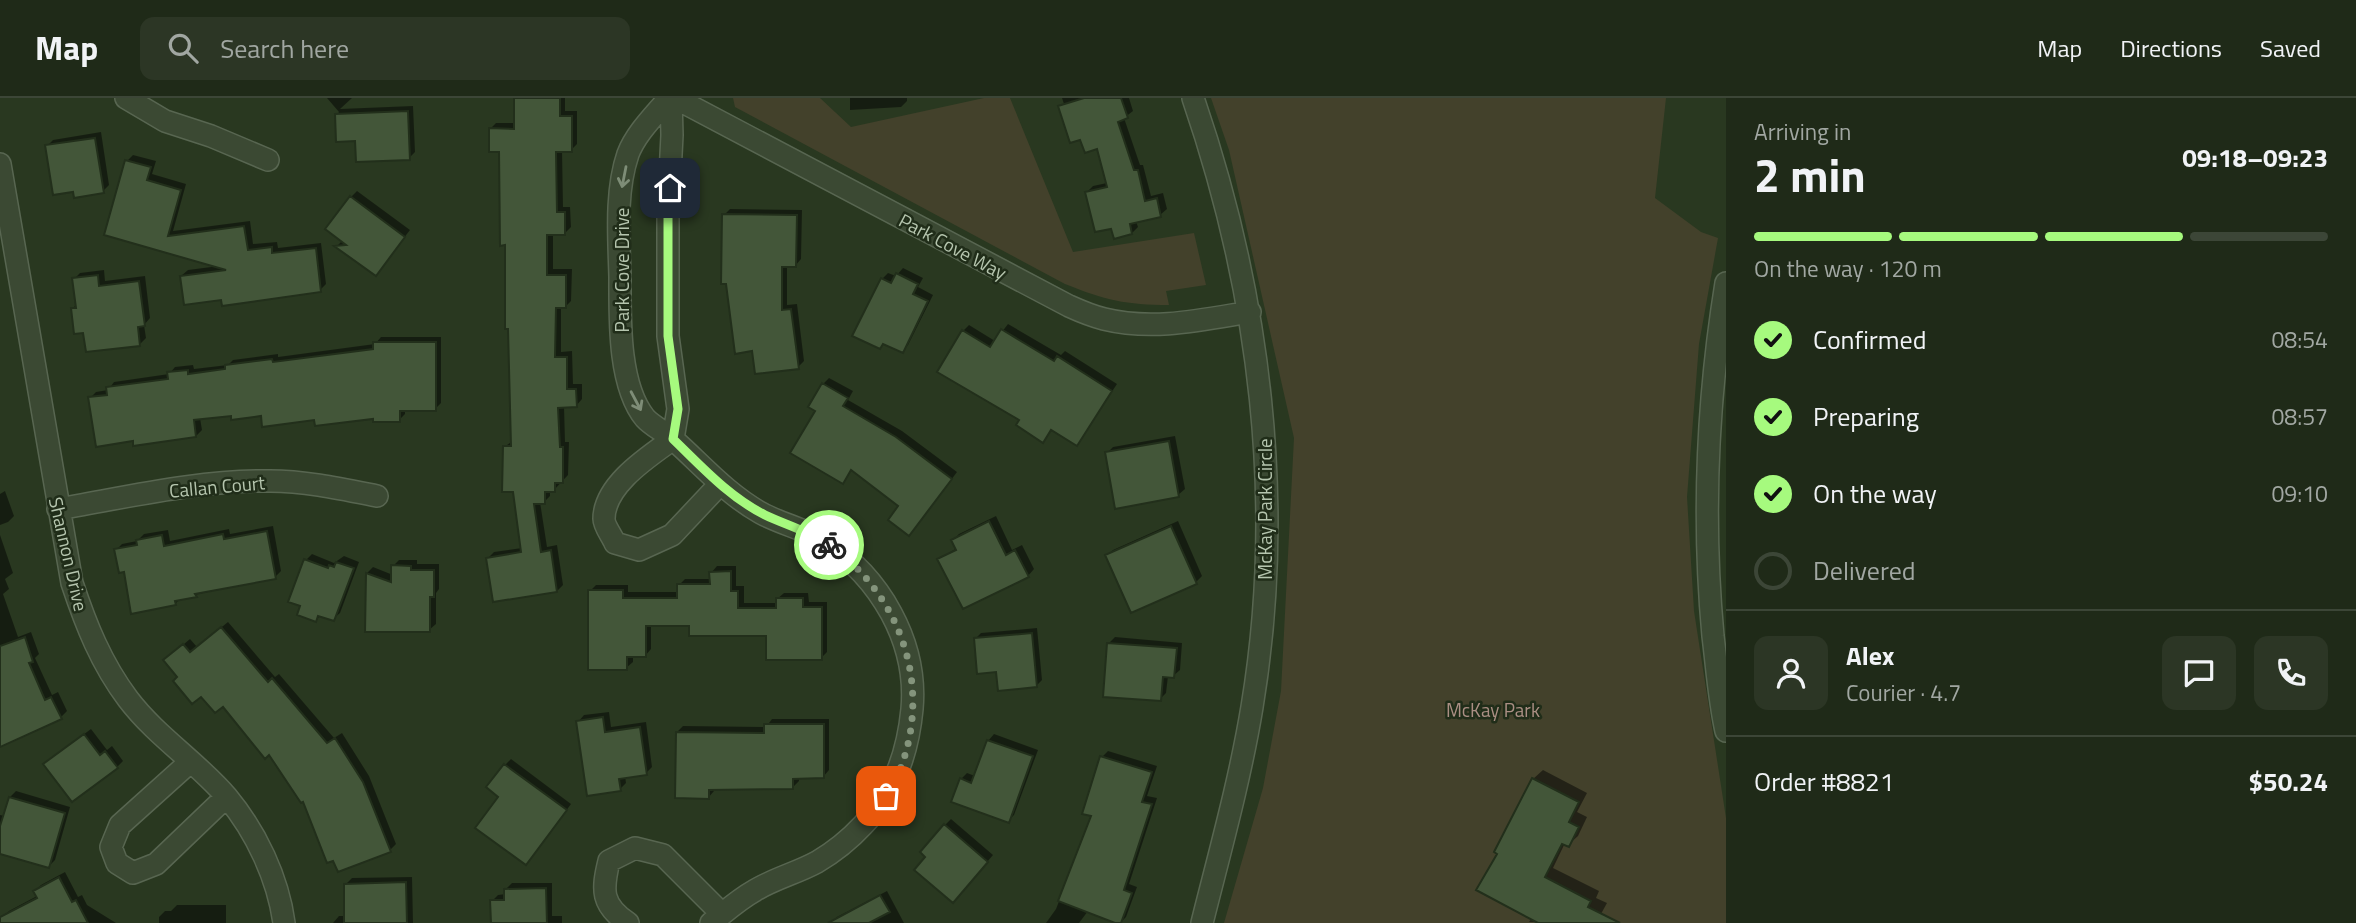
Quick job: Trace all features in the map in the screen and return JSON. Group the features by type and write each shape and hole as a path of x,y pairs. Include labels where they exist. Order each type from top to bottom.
{"street":[{"path":"126,98 165,121 211,136 268,160"},
{"path":"672,98 668,336 678,409 673,439 642,462 608,495 604,521 615,543 639,550 671,536 720,484"},
{"name":"Park Cove Way","path":"672,98 1069,306 1103,319 1136,324 1173,325 1250,312"},
{"name":"Park Cove Drive","path":"628,923 613,913 603,887 608,861 635,848 663,855 716,919 755,890 817,862 844,844 865,824 886,796 901,767 910,732 913,697 910,662 901,634 889,608 869,579 846,557 822,540 764,514 732,495 673,439 645,418 629,388 620,336 620,195 628,155 640,132 672,98"},
{"name":"McKay Park Circle","path":"1192,98 1212,154 1250,312 1265,449 1267,535 1263,621 1253,706 1237,790 1202,923"},
{"name":"Shannon Drive","path":"0,164 58,509 72,583 86,626 106,667 137,709 226,797 251,832 270,870 284,923"},
{"path":"1726,283 1715,352 1707,438 1706,524 1711,615 1721,709 1726,731"},
{"name":"Callan Court","path":"58,509 219,482 325,485 377,496"},
{"path":"190,762 120,825 111,847 117,863 133,873 156,864 226,797"}],"green space":[{"path":"733,98 820,98 851,127 984,98 1010,98 1073,252 1194,233 1206,285 1166,291 1169,305 1116,300 1065,284 735,107"},
{"name":"McKay Park","path":"1211,98 1666,98 1655,198 1701,232 1718,238 1699,344 1687,497 1694,611 1726,818 1726,923 1224,923 1263,788 1281,691 1294,438 1229,150"}],"building":[{"path":"514,98 560,98 560,116 572,116 572,152 556,152 557,212 565,212 565,235 547,235 547,275 566,275 566,308 556,308 555,357 567,357 567,389 576,389 577,407 558,408 560,447 563,447 563,483 555,483 555,492 545,492 545,504 534,504 541,552 551,550 557,592 493,602 486,558 521,552 513,492 502,492 503,446 511,446 508,329 505,329 505,245 500,246 499,152 489,152 489,128 514,129"},
{"path":"1084,98 1121,98 1128,118 1118,122 1134,170 1138,170 1145,201 1157,198 1161,217 1130,224 1132,234 1114,239 1111,229 1095,232 1085,192 1107,187 1097,149 1085,153 1080,140 1070,143 1058,106"},
{"path":"408,111 410,160 356,162 355,141 336,142 335,114"},
{"path":"95,138 104,193 74,198 73,192 53,195 45,145"},
{"path":"125,160 151,167 147,180 181,190 168,236 244,226 248,250 272,247 272,253 316,248 321,292 222,306 221,300 184,305 180,276 226,270 104,235"},
{"path":"350,196 405,237 376,276 334,246 346,245 325,229"},
{"path":"722,214 797,215 796,267 782,267 782,310 791,309 799,369 755,374 752,351 735,354 726,284 721,284"},
{"path":"896,273 918,284 913,294 928,301 903,353 883,344 880,349 852,336 881,278 891,283"},
{"path":"98,275 99,286 139,281 145,326 138,327 140,346 86,352 83,333 74,334 71,308 76,308 72,278"},
{"path":"1001,329 1054,361 1057,356 1112,391 1077,446 1051,430 1043,443 1016,425 1019,420 937,372 962,330 990,347"},
{"path":"373,342 436,342 436,411 400,411 400,422 373,422 373,419 315,426 314,420 262,427 261,416 231,420 231,416 194,420 196,437 133,446 133,441 96,447 88,397 107,395 106,387 168,379 167,372 188,370 188,374 225,369 225,365 272,359 273,362 373,349"},
{"path":"822,383 848,398 843,406 896,437 952,479 909,536 888,520 898,506 851,470 843,484 790,453 815,411 808,407"},
{"path":"1169,441 1179,497 1115,509 1105,452"},
{"path":"989,521 1006,555 1015,550 1029,577 963,609 937,559 956,550 951,540"},
{"path":"1171,526 1197,584 1131,613 1105,555"},
{"path":"267,531 276,579 195,594 197,597 175,601 176,605 131,614 124,572 119,573 114,549 137,545 136,540 162,535 164,546 223,534 224,539"},
{"path":"304,559 328,568 329,565 334,567 336,562 354,568 334,621 318,616 316,622 297,615 300,606 288,602"},
{"path":"391,565 411,566 411,570 434,570 434,597 430,597 430,632 365,632 366,573 391,582"},
{"path":"731,571 731,591 738,591 738,608 776,608 776,598 803,598 803,607 822,607 822,660 766,660 766,636 689,636 689,626 646,626 646,657 627,657 627,670 588,670 588,590 623,590 623,598 677,598 677,584 710,584 709,572"},
{"path":"221,627 268,682 272,678 327,743 335,738 363,782 391,852 338,872 333,861 327,863 303,802 301,803 269,755 265,759 223,707 215,713 201,697 192,704 173,681 177,677 163,660 183,644 190,652"},
{"path":"1032,633 1037,687 998,691 996,672 977,674 974,638"},
{"path":"25,637 33,662 29,663 45,700 51,697 62,719 0,747 0,646"},
{"path":"1107,643 1177,648 1174,678 1163,677 1161,701 1103,697"},
{"path":"603,717 605,732 640,727 647,775 619,779 621,791 587,796 576,721"},
{"path":"764,724 824,724 824,778 793,779 793,789 709,790 709,799 675,798 676,732 764,733"},
{"path":"84,734 100,755 105,751 118,768 72,802 43,764"},
{"path":"987,740 1033,756 1009,823 951,802 960,778 971,783"},
{"path":"1100,756 1152,772 1142,802 1152,804 1124,890 1132,893 1121,923 1058,901 1091,816 1082,814"},
{"path":"504,764 567,810 526,865 475,828 498,797 486,787"},
{"path":"1532,778 1579,802 1569,822 1579,827 1569,847 1562,844 1545,877 1591,901 1588,907 1620,923 1538,923 1476,890 1497,854 1494,852"},
{"path":"9,797 65,813 49,868 0,854 0,826"},
{"path":"944,824 988,862 953,903 914,870 925,857 920,852"},
{"path":"59,877 72,902 76,900 88,923 0,923 0,917 37,898 33,891"},
{"path":"406,882 407,923 344,923 344,884"},
{"path":"546,888 547,923 491,923 490,900 504,900 504,889"},
{"path":"880,895 890,912 869,923 828,923"}],"way so far":[{"path":"829,545 869,579 889,608 910,662 913,697 910,732 901,767 886,796"}],"route":[{"path":"670,188 668,336 678,409 673,439 732,495 764,514 829,545"}]}
